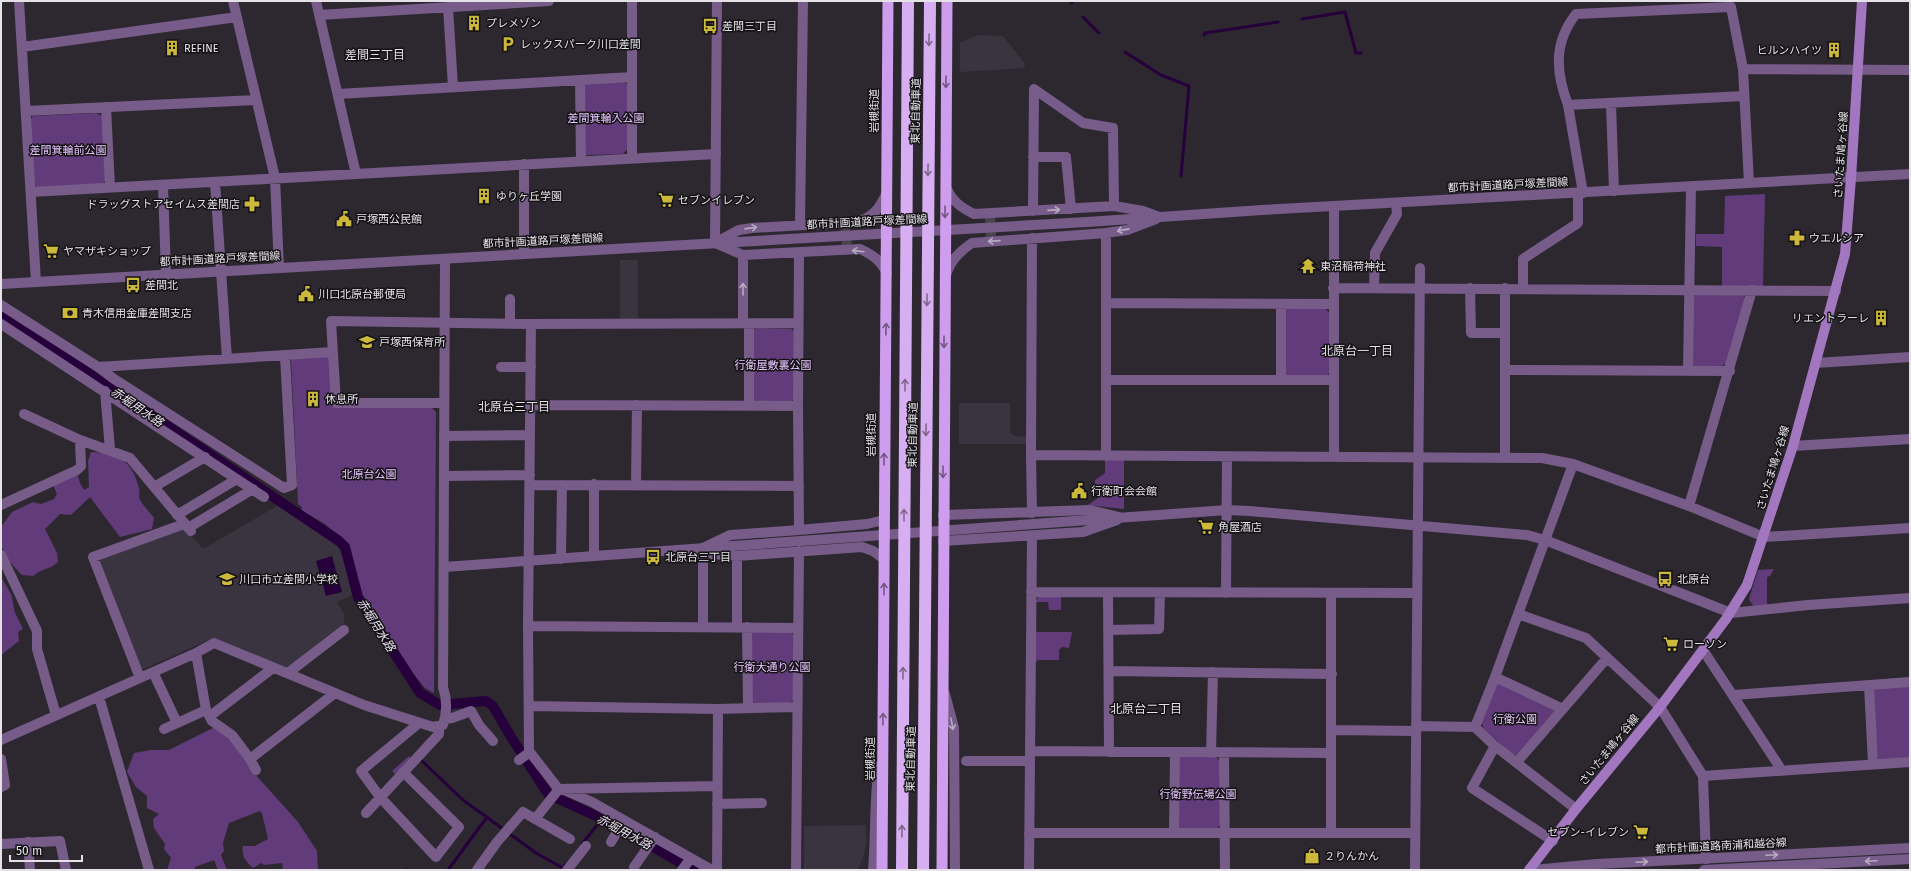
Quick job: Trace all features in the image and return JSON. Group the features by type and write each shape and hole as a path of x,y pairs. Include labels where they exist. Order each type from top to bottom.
{"highway":[{"name":"岩槻街道","path":"882,870 888,1"},
{"name":"東北自動車道","path":"902,870 908,1"},
{"name":"東北自動車道","path":"923,870 930,1"},
{"path":"942,870 944,282 947,1"}],"main road":[{"name":"さいたま鳩ヶ谷線","path":"1530,870 1576,809 1660,707 1731,613 1743,594 1764,537 1793,446 1836,291 1846,248 1852,178 1862,1"}],"street":[{"path":"19,1 36,282"},
{"path":"232,1 275,178 279,268"},
{"path":"316,1 356,174"},
{"path":"319,15 508,2 549,1"},
{"path":"632,1 632,158"},
{"path":"716,243 717,1"},
{"path":"800,224 803,1"},
{"path":"448,7 453,87"},
{"path":"1523,288 1523,259 1578,223 1580,193 1568,105 1563,92 1560,72 1559,47 1566,26 1576,14 1731,7 1743,69 1749,183"},
{"path":"22,47 237,17"},
{"path":"1743,69 1910,70"},
{"path":"338,94 632,77"},
{"path":"580,80 581,161"},
{"path":"1033,211 1034,90 1083,123 1113,128 1114,206"},
{"path":"1568,105 1744,96"},
{"path":"26,111 256,100"},
{"path":"1611,104 1614,191"},
{"path":"106,108 110,187"},
{"path":"31,192 716,154"},
{"path":"1034,157 1066,157 1071,209"},
{"path":"524,164 524,254"},
{"name":"都市計画道路戸塚差間線","path":"1,284 1910,174"},
{"path":"215,182 227,359"},
{"path":"163,185 166,274"},
{"path":"945,185 950,196 959,206 974,214 1114,206 1143,211 1160,217"},
{"path":"1688,370 1691,187"},
{"path":"716,243 739,230 800,224 856,222 867,220 878,209 887,191"},
{"path":"1374,288 1375,253 1397,214 1396,203"},
{"path":"1334,207 1334,457"},
{"path":"944,282 950,264 958,253 972,243 1106,233 1127,230 1160,217"},
{"path":"1106,233 1106,456"},
{"path":"1032,238 1032,513"},
{"path":"716,243 743,255 860,249 875,256 881,262 887,273"},
{"path":"799,253 799,530"},
{"path":"743,255 749,405"},
{"path":"366,813 439,734 443,719 445,259"},
{"path":"1415,870 1420,268"},
{"path":"1333,288 1836,291"},
{"path":"1470,288 1471,333 1505,333"},
{"path":"1505,288 1506,457"},
{"path":"1689,506 1730,371 1752,290"},
{"path":"510,299 510,323"},
{"path":"1106,303 1333,304"},
{"path":"1281,304 1281,380"},
{"path":"1,305 284,488 292,485 285,356"},
{"path":"444,403 336,403 331,321 531,324 798,323"},
{"path":"1,324 264,497"},
{"path":"531,324 528,561 529,706 525,756 556,794 592,802 621,825 652,842 686,864 712,870"},
{"path":"98,367 333,352"},
{"path":"1816,363 1910,357"},
{"path":"501,367 531,367"},
{"path":"1505,370 1730,371"},
{"path":"1106,380 1333,380"},
{"path":"105,391 110,449"},
{"path":"530,406 798,406"},
{"path":"636,485 637,406"},
{"path":"24,414 80,440 110,449 130,458 188,528"},
{"path":"444,436 530,435"},
{"path":"1793,446 1910,439"},
{"path":"1,505 77,470 81,466 80,440"},
{"path":"1031,456 1542,458 1573,464 1689,506 1764,537 1910,528"},
{"path":"1226,593 1227,456"},
{"path":"154,487 205,457"},
{"path":"1475,727 1496,677 1573,464"},
{"path":"444,476 530,475"},
{"path":"177,515 237,479"},
{"path":"530,485 594,484 799,486"},
{"path":"594,484 594,556"},
{"path":"561,559 562,485"},
{"path":"140,678 93,557 188,528 253,489"},
{"path":"943,515 1090,510 1123,517"},
{"path":"738,551 1123,517 1227,510 1514,533 1545,540 1731,613 1808,605 1910,598"},
{"path":"943,541 1083,532 1123,517"},
{"path":"703,548 730,535 867,524 884,520"},
{"path":"1029,870 1032,536"},
{"path":"444,567 703,548 738,551 799,551 862,547 874,551 884,560"},
{"path":"703,548 703,627"},
{"path":"738,551 748,708"},
{"path":"796,870 796,707 799,551"},
{"path":"1,555 37,631 37,649 56,715"},
{"path":"1031,592 1417,593"},
{"path":"1108,593 1109,752"},
{"path":"1108,630 1159,629 1160,593"},
{"path":"1331,593 1331,833"},
{"path":"1518,614 1586,638 1660,707 1703,776 1706,859"},
{"path":"528,626 798,628"},
{"path":"288,673 344,630"},
{"path":"1,740 196,653 214,643 364,705 420,723 452,718 471,711 479,725 493,741"},
{"path":"1703,650 1779,766 1779,771"},
{"path":"196,653 208,713 212,721 232,735 250,759 256,770"},
{"path":"1517,762 1607,658"},
{"path":"164,729 208,713 273,668"},
{"path":"1109,671 1332,674"},
{"path":"153,672 177,723"},
{"path":"1211,752 1213,672"},
{"path":"1496,677 1563,709"},
{"path":"1734,696 1740,694 1910,682"},
{"path":"1869,685 1873,764"},
{"path":"943,686 954,728 955,870"},
{"path":"250,759 335,693"},
{"path":"99,697 149,870"},
{"path":"529,706 718,709 796,707"},
{"path":"716,870 718,709"},
{"path":"403,772 459,827 436,857 380,797 361,771 420,723"},
{"path":"1331,730 1475,727 1495,746 1576,809"},
{"path":"873,870 876,833 876,783 883,743"},
{"path":"1495,746 1472,788 1553,841"},
{"path":"966,761 1109,752 1330,753"},
{"path":"1174,833 1175,752"},
{"path":"1224,753 1225,870"},
{"path":"1,759 5,774 5,785 1,787"},
{"path":"1703,776 1910,762"},
{"path":"535,819 556,794 717,786"},
{"path":"717,804 762,804"},
{"path":"477,870 497,842 523,812 570,839"},
{"path":"611,842 621,825"},
{"path":"1029,833 1415,833"},
{"path":"955,840 960,870"},
{"path":"1,844 60,841 66,870"},
{"path":"28,842 30,870"},
{"path":"634,867 652,842"},
{"path":"567,870 586,846"},
{"name":"都市計画道路南浦和越谷線","path":"1533,870 1597,864 1910,848"},
{"name":"都市計画道路南浦和越谷線","path":"1704,870 1793,868 1910,859"}],"shaded area":[{"path":"978,35 1003,36 1025,64 1024,68 960,72 960,43"},
{"path":"620,260 638,260 638,321 620,321"},
{"path":"959,403 1010,403 1010,433 1015,436 1029,437 1029,444 959,444"},
{"name":"川口市立差間小学校","path":"279,505 338,546 343,556 352,595 337,602 344,614 344,623 288,668 213,638 141,670 99,563 99,558 180,529 185,529 203,549"},
{"path":"332,556 342,592 326,596 316,561"},
{"path":"866,825 866,846 858,870 804,870 804,826"}],"green space":[{"name":"差間箕輪入公園","path":"623,81 628,85 628,148 623,154 586,155 583,87 586,83"},
{"name":"差間箕輪前公園","path":"96,113 102,116 106,180 101,185 38,188 33,184 30,120 33,116"},
{"path":"1765,194 1763,287 1722,287 1722,247 1696,246 1696,234 1724,234 1725,196"},
{"path":"1697,294 1743,294 1746,301 1728,362 1722,366 1695,367 1692,364 1692,298"},
{"path":"1286,308 1325,308 1330,314 1331,371 1326,376 1285,376 1282,312"},
{"name":"行衛屋敷裏公園","path":"756,328 791,329 796,333 796,396 791,402 754,402 751,398 751,332"},
{"name":"北原台公園","path":"325,354 330,358 333,407 432,408 436,412 434,693 425,688 407,666 361,596 349,544 325,524 301,510 302,507 298,504 291,359"},
{"path":"91,452 109,454 123,460 128,465 136,479 140,500 154,518 152,529 120,537 90,497 71,515 60,514 45,529 57,553 58,562 33,576 22,575 7,559 1,545 1,527 12,512 33,502 41,504 54,499 57,494 53,485 77,473 84,490 89,487 88,461"},
{"path":"1105,460 1124,460 1124,509 1088,505 1098,498 1097,492 1095,493 1095,480 1105,473"},
{"path":"1774,569 1770,576 1767,577 1767,607 1754,607 1749,599 1758,570"},
{"path":"1,577 11,594 15,613 23,629 18,632 19,641 1,655"},
{"path":"1040,595 1061,595 1061,610 1049,610 1048,602 1035,602"},
{"name":"行衛大通り公園","path":"753,630 789,631 794,635 795,698 790,703 752,703 749,634"},
{"path":"1036,632 1072,632 1069,648 1062,647 1059,650 1059,660 1038,660 1035,663"},
{"name":"行衛公園","path":"1497,683 1556,708 1556,713 1522,754 1513,755 1484,729 1481,721"},
{"path":"1910,685 1910,759 1878,761 1872,690 1875,687"},
{"path":"215,727 235,744 253,772 298,822 317,851 318,870 283,870 282,863 264,865 261,863 253,868 248,863 243,856 243,846 255,846 268,839 262,813 260,811 229,823 223,843 224,851 221,855 227,870 218,870 214,860 195,867 195,870 167,870 171,858 164,849 165,844 154,828 153,819 159,814 147,808 147,796 136,787 127,772 134,753 151,750 169,750"},
{"path":"409,756 412,760 396,775 392,771"},
{"name":"行衛野伝場公園","path":"1180,756 1216,757 1221,762 1220,825 1216,829 1180,829 1176,826"}],"waterway":[{"path":"1302,19 1345,12 1356,53 1361,53"},
{"path":"1083,17 1099,33"},
{"path":"1204,35 1205,33 1278,22"},
{"path":"1125,52 1161,75 1189,86 1181,176"},
{"name":"赤堀用水路","path":"1,316 339,541 345,547 358,597 420,693 440,705 486,701 493,706 548,794 613,824 693,870"},
{"path":"422,761 463,800 503,829"},
{"path":"448,870 487,817"},
{"path":"582,844 602,819"},
{"path":"510,834 536,853 563,868 565,865"}],"tunnel":[{"path":"990,213 991,241"},
{"path":"845,223 847,250"}],"place":[{"name":"プレメゾン","path":"474,23"},
{"name":"差間三丁目","path":"710,26"},
{"name":"レックスパーク川口差間","path":"508,44"},
{"name":"REFINE","path":"172,48"},
{"name":"ヒルンハイツ","path":"1834,50"},
{"name":"ゆりヶ丘学園","path":"484,196"},
{"name":"セブンイレブン","path":"666,200"},
{"name":"ドラッグストアセイムス差間店","path":"252,204"},
{"name":"戸塚西公民館","path":"344,219"},
{"name":"ウエルシア","path":"1797,238"},
{"name":"ヤマザキショップ","path":"51,251"},
{"name":"東沼稲荷神社","path":"1308,266"},
{"name":"差間北","path":"133,285"},
{"name":"川口北原台郵便局","path":"306,294"},
{"name":"青木信用金庫差間支店","path":"70,313"},
{"name":"リエントラーレ","path":"1881,318"},
{"name":"戸塚西保育所","path":"367,342"},
{"name":"休息所","path":"313,399"},
{"name":"行衛町会会館","path":"1079,491"},
{"name":"角屋酒店","path":"1206,527"},
{"name":"北原台三丁目","path":"653,557"},
{"name":"川口市立差間小学校","path":"227,579"},
{"name":"北原台","path":"1665,579"},
{"name":"ローソン","path":"1671,644"},
{"name":"セブン-イレブン","path":"1641,832"},
{"name":"２りんかん","path":"1312,856"}],"district":[{"name":"差間三丁目","path":"375,55"},
{"name":"北原台一丁目","path":"1357,351"},
{"name":"北原台三丁目","path":"514,407"},
{"name":"北原台二丁目","path":"1146,709"}]}
